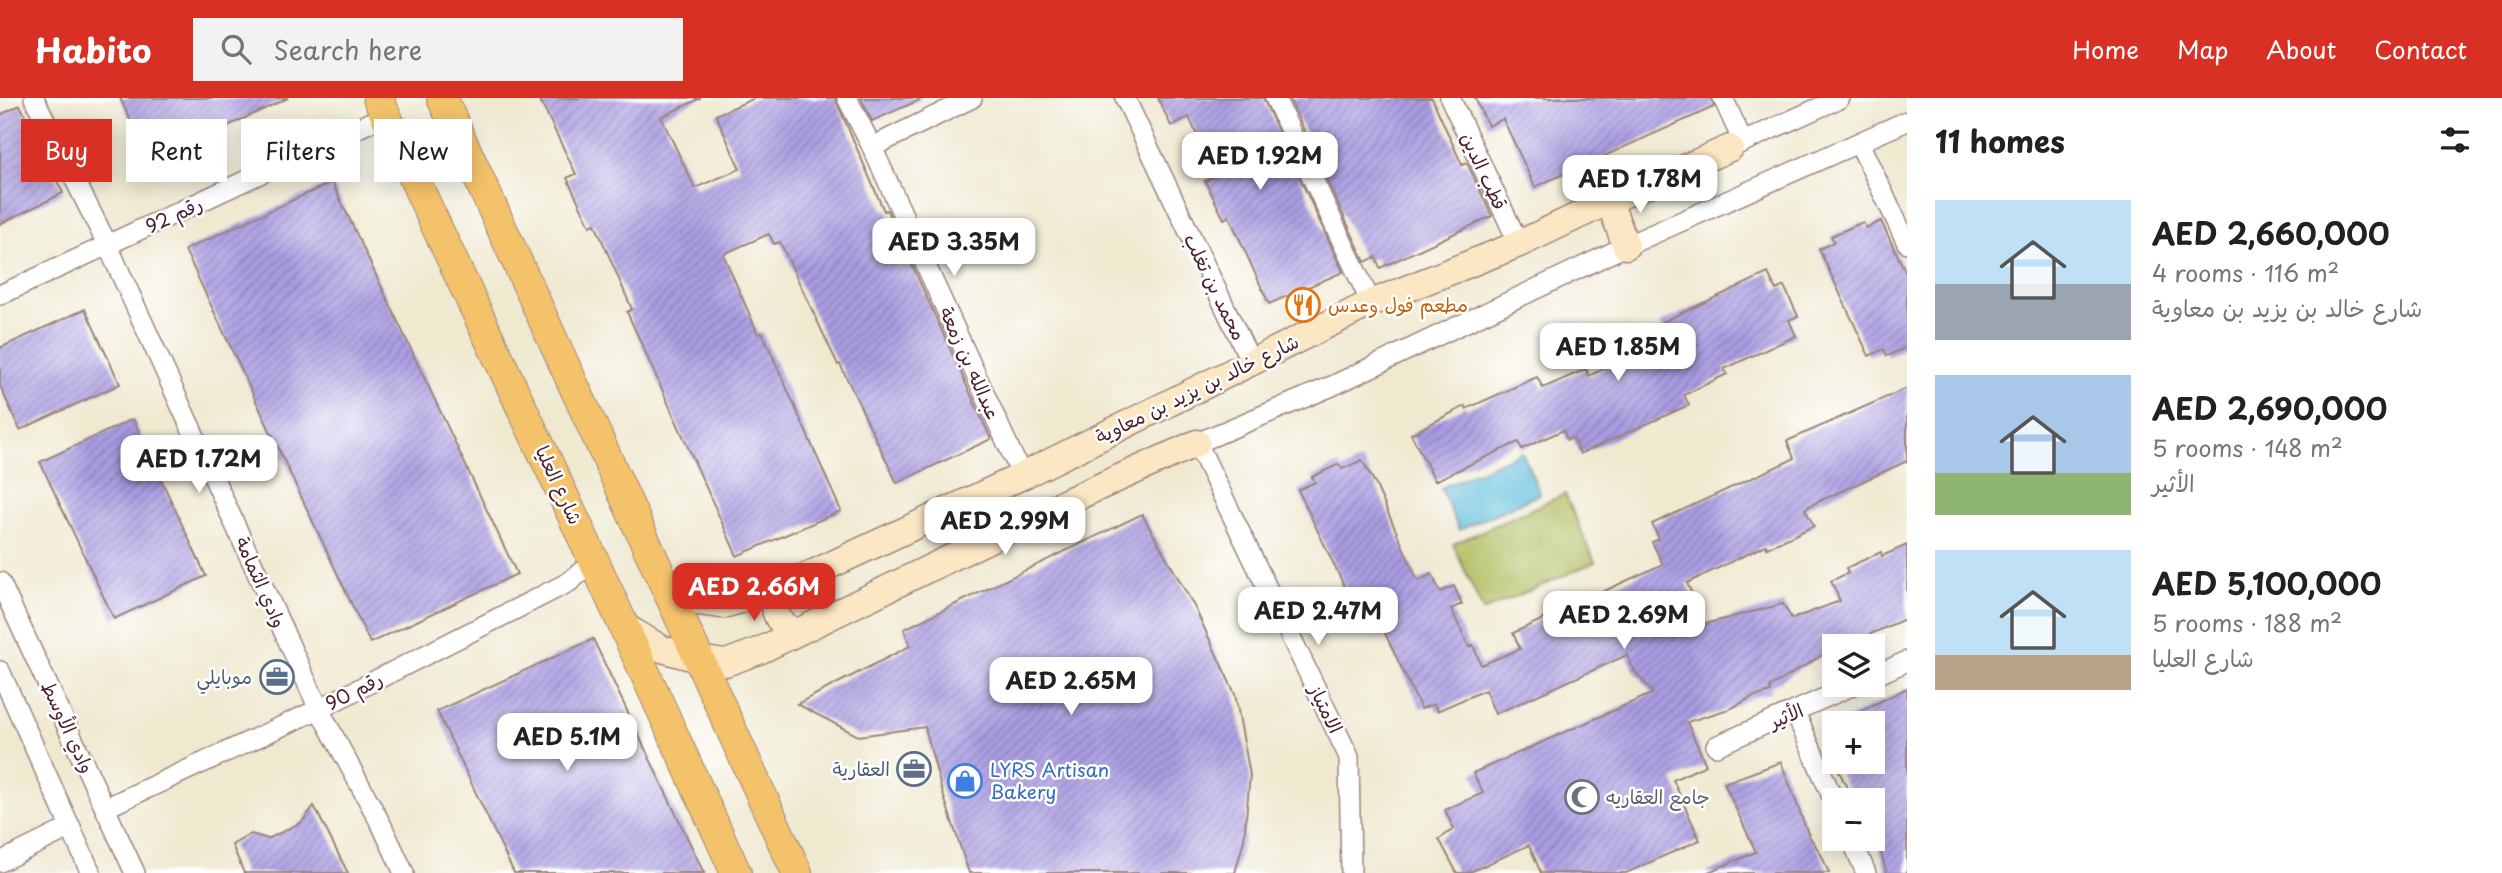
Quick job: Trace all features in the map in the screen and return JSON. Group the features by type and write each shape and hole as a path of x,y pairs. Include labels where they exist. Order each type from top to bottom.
{"main road":[{"path":"442,98 797,873"},
{"name":"شارع العليا","path":"382,106 736,873"},
{"name":"شارع خالد بن يزيد بن معاوية","path":"667,591 692,601 723,605 779,589 1022,475 1371,303 1519,244 1736,145"},
{"path":"1609,201 1626,246"},
{"path":"622,625 662,649 726,663 761,650 1070,500 1197,443"},
{"path":"779,589 775,602 776,615 784,625 795,632"}],"street":[{"name":"وادي الثمامة","path":"34,98 108,246 319,709 404,873"},
{"name":"عبدالله بن زمعة","path":"847,98 872,146 1022,475"},
{"path":"872,146 972,98"},
{"name":"محمد بن تغلب","path":"1125,98 1251,362"},
{"path":"1275,98 1371,303"},
{"name":"قطب الدين","path":"1450,98 1519,244"},
{"path":"1723,98 1736,145"},
{"name":"شارع خالد بن يزيد بن معاوية","path":"1736,145 1840,98"},
{"name":"رقم 92","path":"0,295 108,246 382,106"},
{"path":"1197,443 1332,386 1626,246 1907,121"},
{"path":"1859,143 1907,243"},
{"name":"الامتياز","path":"1197,443 1349,757 1351,873"},
{"name":"رقم 90","path":"106,808 319,709 569,582 594,561"},
{"name":"وادي الأوسط","path":"0,582 135,873"},
{"path":"1885,671 1907,661"},
{"name":"وادي الأوسط","path":"0,671 91,873"},
{"name":"الأثير","path":"1716,746 1828,697"},
{"path":"1795,712 1828,788"},
{"path":"0,862 71,827"},
{"path":"1857,851 1866,873"}],"green space":[{"path":"1565,494 1595,562 1483,611 1453,544"}],"water":[{"path":"1522,452 1540,494 1459,530 1441,488"}],"building":[{"path":"120,98 288,98 227,126 227,119 130,119"},
{"path":"539,98 701,98 661,117 695,188 740,169 716,115 755,98 835,98 884,211 887,210 991,439 897,483 780,242 774,244 769,234 723,254 758,334 762,332 841,511 737,556 627,312 632,309 595,224 590,226 567,178 576,174"},
{"path":"861,98 924,98 872,121"},
{"path":"1158,98 1263,98 1343,272 1269,304 1229,216 1224,219 1205,181 1215,176 1189,117 1171,126"},
{"path":"1289,98 1432,98 1462,165 1467,163 1492,216 1380,268 1376,257 1365,262"},
{"path":"1475,98 1711,98 1714,107 1535,187 1503,119 1488,126"},
{"path":"20,105 27,119 21,119 21,182 58,182 63,193 0,224 0,115"},
{"path":"332,182 517,574 370,643 185,250"},
{"path":"1881,221 1907,275 1907,347 1887,356 1884,349 1869,356 1819,249 1834,242 1831,236 1863,222 1866,228"},
{"path":"1768,273 1776,290 1784,286 1798,316 1789,320 1796,336 1724,369 1727,374 1684,395 1689,405 1580,454 1573,438 1567,440 1563,430 1522,449 1518,442 1435,481 1411,434 1465,406 1466,409 1537,377 1543,388 1586,369 1589,376 1626,358 1624,352 1665,333 1660,323"},
{"path":"85,309 120,384 20,430 0,386 0,348"},
{"path":"1907,388 1907,461 1805,509 1814,526 1767,548 1766,545 1687,583 1705,624 1783,604 1792,619 1840,601 1831,581 1848,573 1846,568 1881,552 1882,556 1907,545 1907,618 1871,634 1822,634 1822,655 1770,687 1771,692 1687,722 1706,765 1673,780 1700,840 1626,873 1541,873 1529,845 1468,873 1457,873 1439,839 1454,829 1445,810 1483,793 1473,773 1653,693 1634,670 1627,655 1495,714 1485,690 1437,711 1434,704 1421,709 1364,589 1349,596 1298,490 1315,482 1312,477 1339,464 1342,469 1362,460 1375,483 1418,581 1432,574 1440,592 1454,586 1462,604 1451,609 1469,647 1473,645 1481,665 1520,649 1513,633 1663,564 1652,542 1659,539 1652,524 1794,458 1787,441"},
{"path":"133,419 206,576 114,619 40,462"},
{"path":"1142,514 1194,606 1235,694 1250,775 1244,840 1235,873 969,873 941,788 925,727 858,736 797,704 910,646 904,629"},
{"path":"593,639 704,873 514,873 437,711"},
{"path":"1907,688 1907,873 1887,873 1880,851 1885,851 1885,788 1847,788 1840,774 1885,774 1885,711 1861,711"},
{"path":"1781,762 1809,836 1829,873 1706,873 1756,852 1724,783"},
{"path":"314,806 348,873 244,873 232,845 251,834 268,839 302,822"}],"place":[{"name":"مطعم فول وعدس","path":"1303,305"},
{"name":"موبايلي","path":"277,677"},
{"name":"العقارية","path":"914,769"},
{"name":"LYRS Artisan Bakery","path":"965,781"},
{"name":"جامع العقاريه","path":"1582,797"}]}
